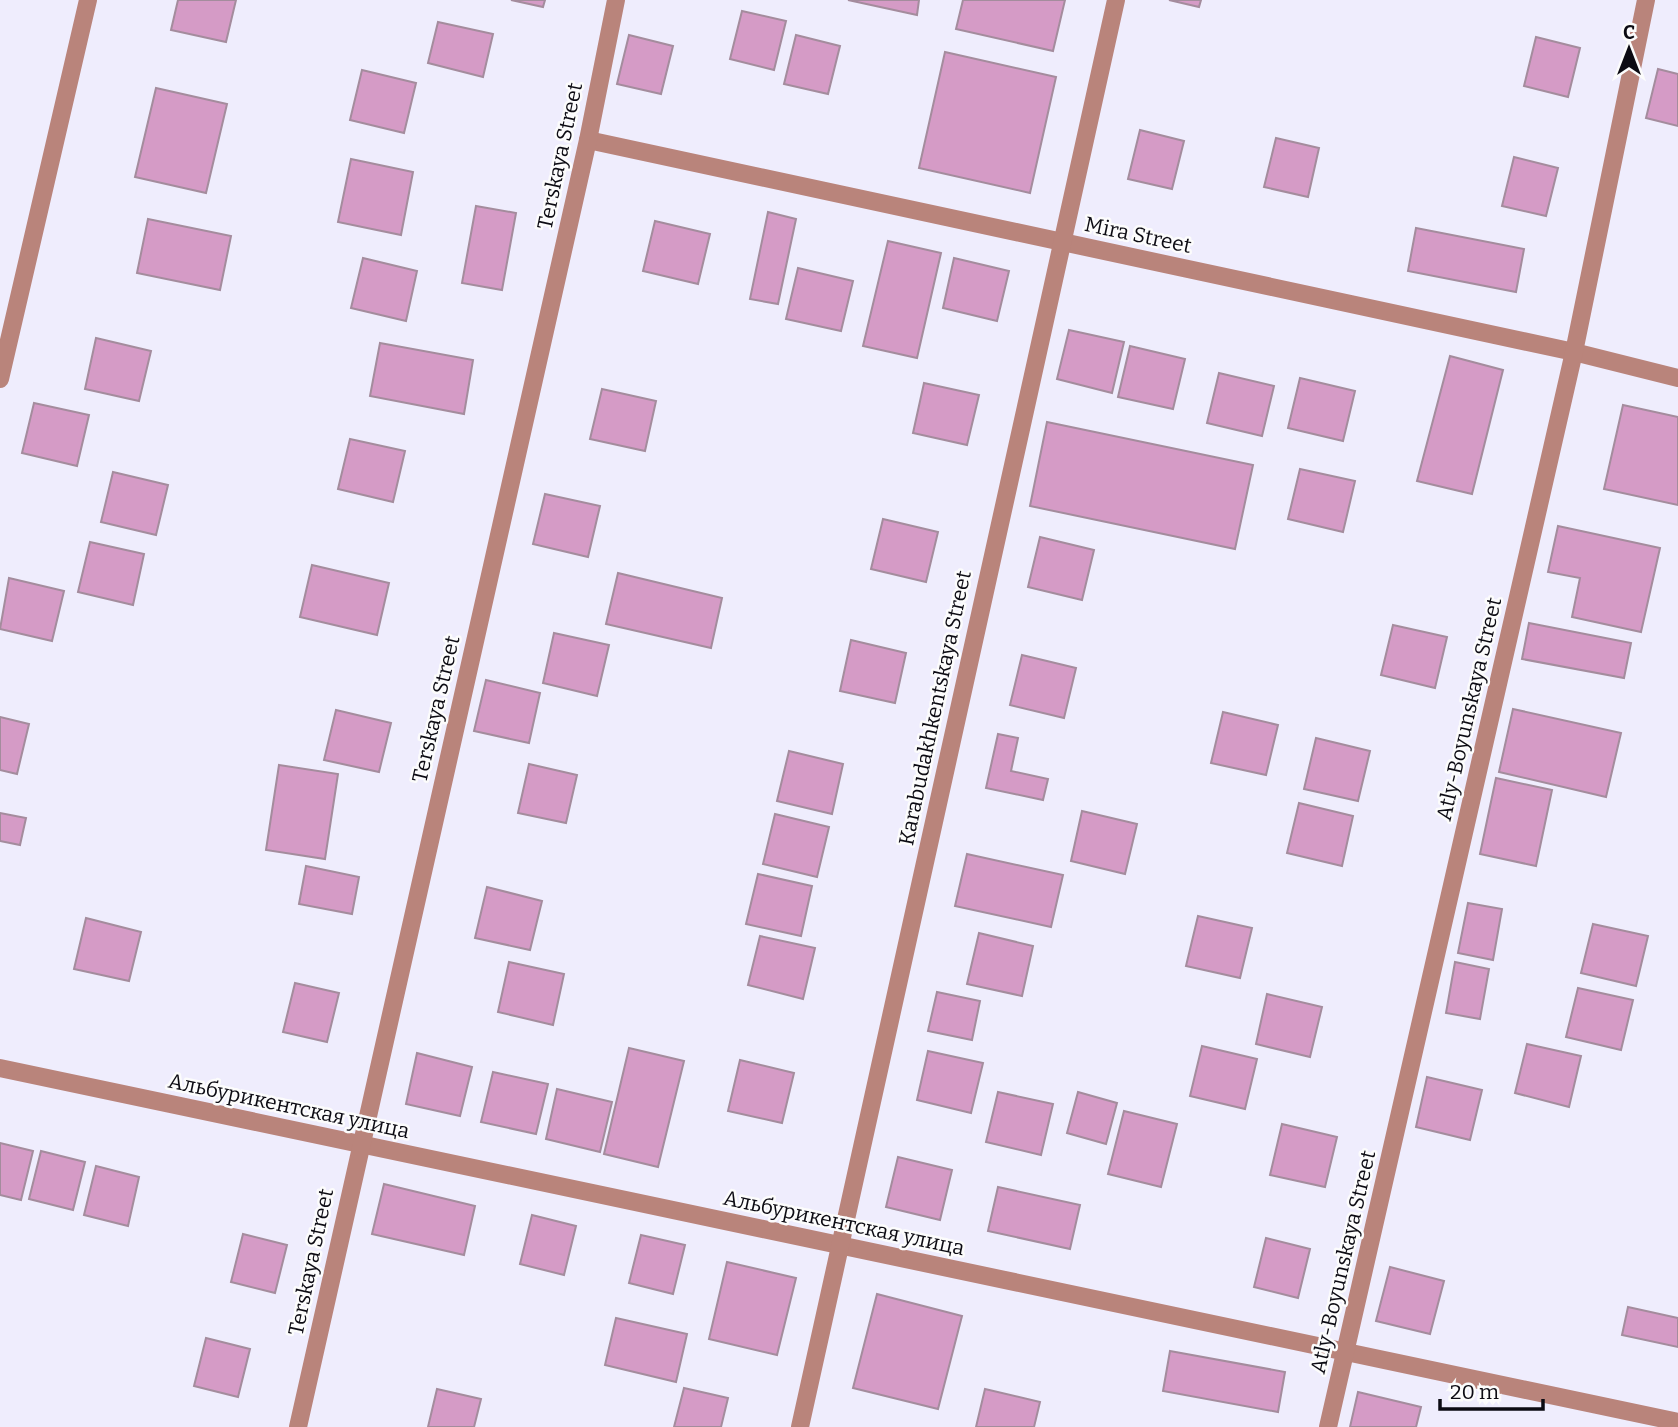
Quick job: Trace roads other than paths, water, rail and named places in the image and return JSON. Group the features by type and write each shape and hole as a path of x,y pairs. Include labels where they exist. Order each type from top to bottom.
{"street":[{"path":"0,379 88,0"},
{"name":"Terskaya Street","path":"299,1427 360,1144 588,140 616,0"},
{"name":"Karabudakhkentskaya Street","path":"800,1427 1116,0"},
{"name":"Atly-Boyunskaya Street","path":"1328,1427 1574,352 1646,0"},
{"name":"Mira Street","path":"588,140 1574,352 1678,378"},
{"name":"Альбурикентская улица","path":"0,1068 1678,1422"}]}
